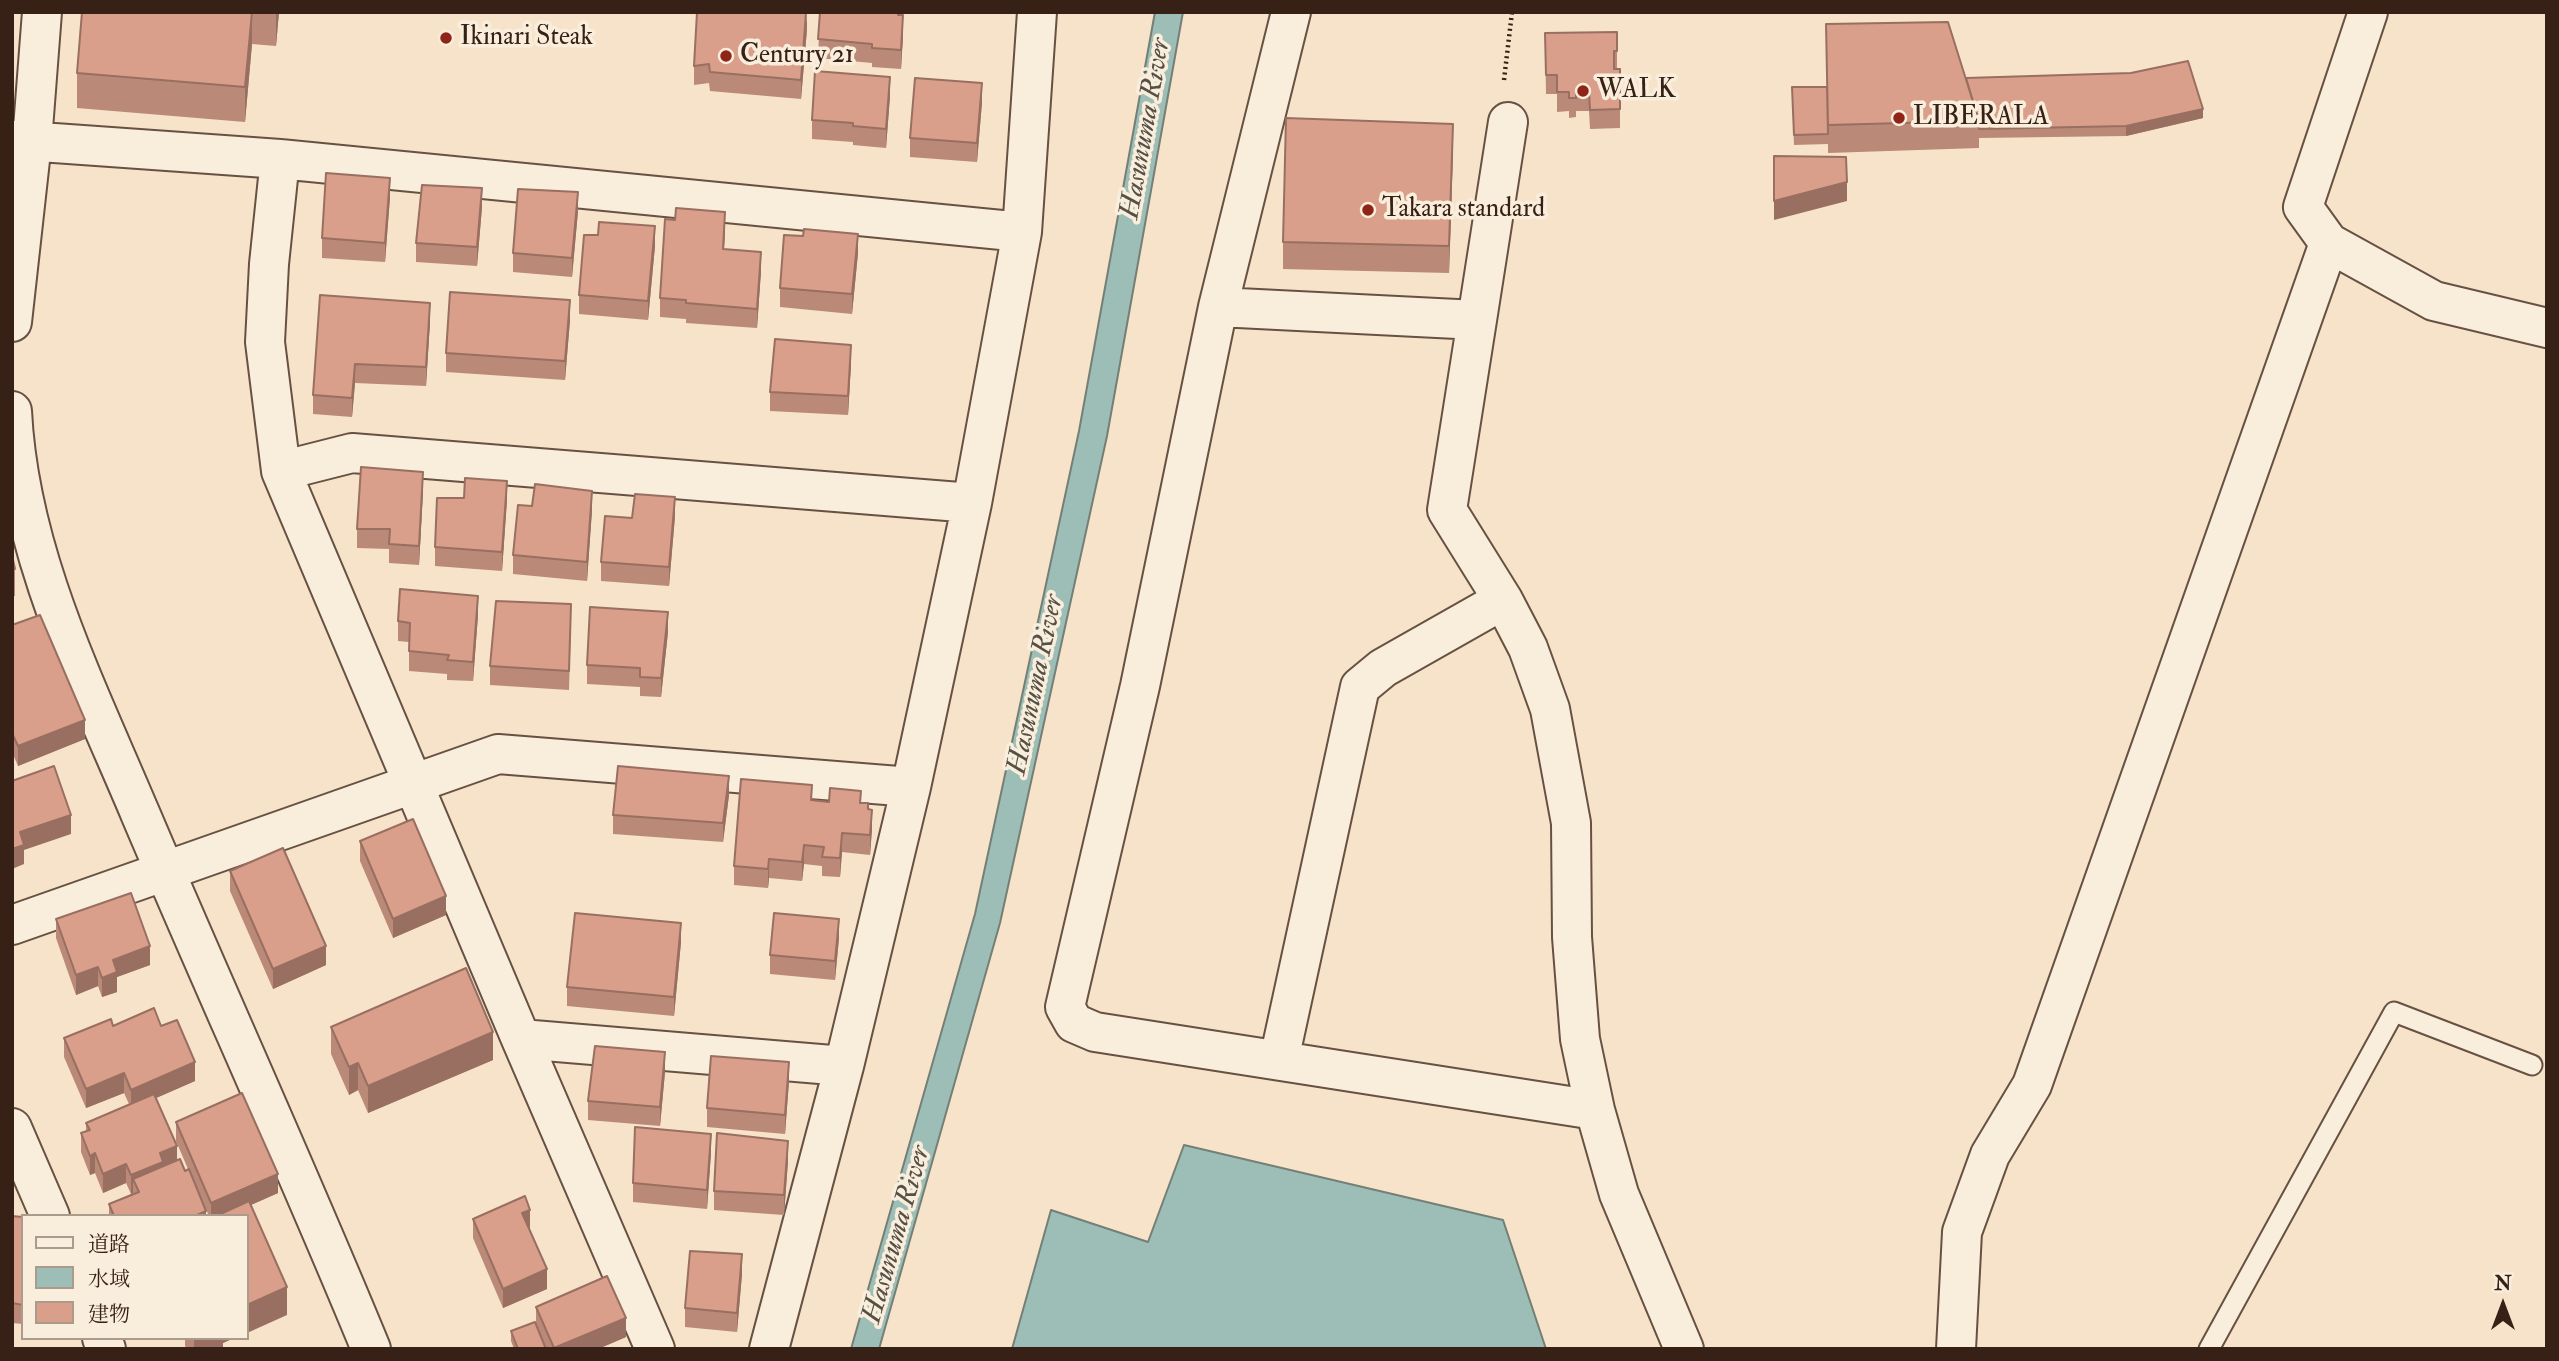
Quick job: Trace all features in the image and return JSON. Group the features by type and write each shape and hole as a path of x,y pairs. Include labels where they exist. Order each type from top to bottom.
{"street":[{"path":"12,322 22,141 42,12"},
{"path":"769,1349 844,1066 911,787 972,503 1022,232 1037,12"},
{"path":"1292,12 1218,307 1140,685 1065,1007 1074,1023 1095,1032 1595,1111"},
{"path":"2368,12 2303,207 2329,243 2434,301 2547,327"},
{"path":"1507,122 1447,510 1503,600 1528,648 1550,709 1571,823 1572,937 1580,1039 1595,1111 1619,1194 1684,1349"},
{"path":"22,141 280,159 1022,232"},
{"path":"280,159 268,264 265,342 281,471 655,1349"},
{"path":"1956,1349 1962,1232 1990,1155 2032,1085 2329,243"},
{"path":"1218,307 1477,320"},
{"path":"12,411 22,486 35,543 56,611 165,872 371,1349"},
{"path":"281,471 352,453 972,503"},
{"path":"1279,1060 1360,687 1383,668 1503,600"},
{"path":"12,925 498,754 911,787"},
{"path":"521,1039 844,1066"},
{"path":"12,1128 49,1214"}],"lane":[{"path":"2209,1349 2394,1012 2532,1065"}],"path":[{"path":"1507,122 1502,95 1512,12"}],"water":[{"name":"Hasunuma River","path":"1155,12 1183,12 1107,436 1000,923 879,1349 851,1349 975,914 1079,431"},
{"path":"1184,1145 1503,1220 1546,1349 1012,1349 1051,1210 1148,1242"}],"building":[{"path":"82,12 252,12 245,87 77,73"},
{"path":"697,12 806,12 801,80 710,72 709,64 694,66"},
{"path":"820,12 898,12 898,15 903,15 901,50 872,48 872,44 818,39"},
{"name":"LIBERALA","path":"1948,22 1979,121 1828,125 1826,24"},
{"name":"WALK","path":"1617,32 1614,69 1620,69 1620,109 1590,110 1589,92 1576,92 1576,98 1569,98 1569,92 1557,92 1557,75 1546,75 1545,33"},
{"path":"2188,61 2203,109 2126,126 1979,129 1966,78 2131,73"},
{"path":"815,71 890,77 886,129 812,120"},
{"path":"915,78 982,83 977,143 910,138"},
{"path":"1792,87 1827,87 1828,134 1794,135"},
{"name":"Takara standard","path":"1286,118 1453,124 1449,246 1283,242"},
{"path":"1774,156 1846,157 1847,182 1774,201"},
{"path":"326,173 390,178 385,243 322,238"},
{"path":"422,185 482,188 477,247 416,243"},
{"path":"518,189 578,192 572,258 513,253"},
{"path":"676,208 725,212 723,249 761,252 757,309 660,298 665,219 675,220"},
{"path":"599,222 655,226 648,301 579,295 584,235 598,235"},
{"path":"804,229 858,234 852,294 780,288 784,235 803,236"},
{"path":"450,292 570,300 565,361 446,353"},
{"path":"320,295 430,303 426,367 355,364 352,398 313,395"},
{"path":"775,339 851,345 848,396 770,392"},
{"path":"361,467 423,472 419,546 389,544 390,529 357,529"},
{"path":"465,478 507,481 502,552 435,547 437,498 464,498"},
{"path":"535,484 592,491 587,562 513,555 518,505 532,506"},
{"path":"635,494 675,497 669,567 601,562 605,516 632,518"},
{"path":"400,589 478,596 473,662 447,660 449,655 409,651 410,623 398,621"},
{"path":"496,601 571,604 569,671 490,666"},
{"path":"590,607 668,612 661,678 640,677 640,668 587,665"},
{"path":"40,615 85,720 18,746 12,733 12,625"},
{"path":"54,766 71,815 20,832 24,845 12,849 12,781"},
{"path":"618,766 729,776 723,823 613,815"},
{"path":"741,779 812,785 811,800 829,802 830,788 861,791 860,803 868,803 868,809 872,810 870,835 842,833 840,858 822,857 824,847 804,845 802,862 769,859 768,869 734,866"},
{"path":"413,819 446,896 393,919 360,841"},
{"path":"283,848 326,946 273,969 230,871"},
{"path":"131,893 150,946 113,960 117,972 102,978 98,967 76,975 56,919"},
{"path":"575,913 681,923 674,997 567,987"},
{"path":"774,913 839,919 835,961 770,955"},
{"path":"466,968 493,1032 368,1086 358,1063 349,1067 331,1027"},
{"path":"154,1008 161,1026 177,1020 195,1062 131,1090 124,1073 86,1089 64,1038 111,1019 113,1026"},
{"path":"595,1046 665,1052 660,1107 588,1101"},
{"path":"711,1056 789,1062 785,1115 707,1108"},
{"path":"242,1093 278,1174 211,1203 176,1122"},
{"path":"154,1094 177,1146 160,1153 163,1162 131,1175 126,1164 103,1174 95,1153 90,1156 81,1133 90,1130 86,1123"},
{"path":"635,1127 711,1134 707,1190 633,1183"},
{"path":"717,1133 788,1141 784,1195 714,1191"},
{"path":"180,1159 185,1171 189,1169 206,1211 199,1214 113,1214 109,1204 139,1192 133,1179"},
{"path":"525,1196 530,1210 522,1213 547,1269 503,1289 473,1219"},
{"path":"249,1201 287,1287 248,1305 248,1214 220,1214"},
{"path":"12,1216 21,1217 21,1305 12,1303"},
{"path":"690,1251 742,1254 737,1313 685,1308"},
{"path":"607,1276 626,1318 554,1348 536,1307"},
{"path":"535,1322 546,1349 518,1349 511,1331"}],"place":[{"name":"Ikinari Steak","path":"446,38"},
{"name":"Century 21","path":"726,56"},
{"name":"WALK","path":"1583,91"},
{"name":"LIBERALA","path":"1899,118"},
{"name":"Takara standard","path":"1368,210"}]}
